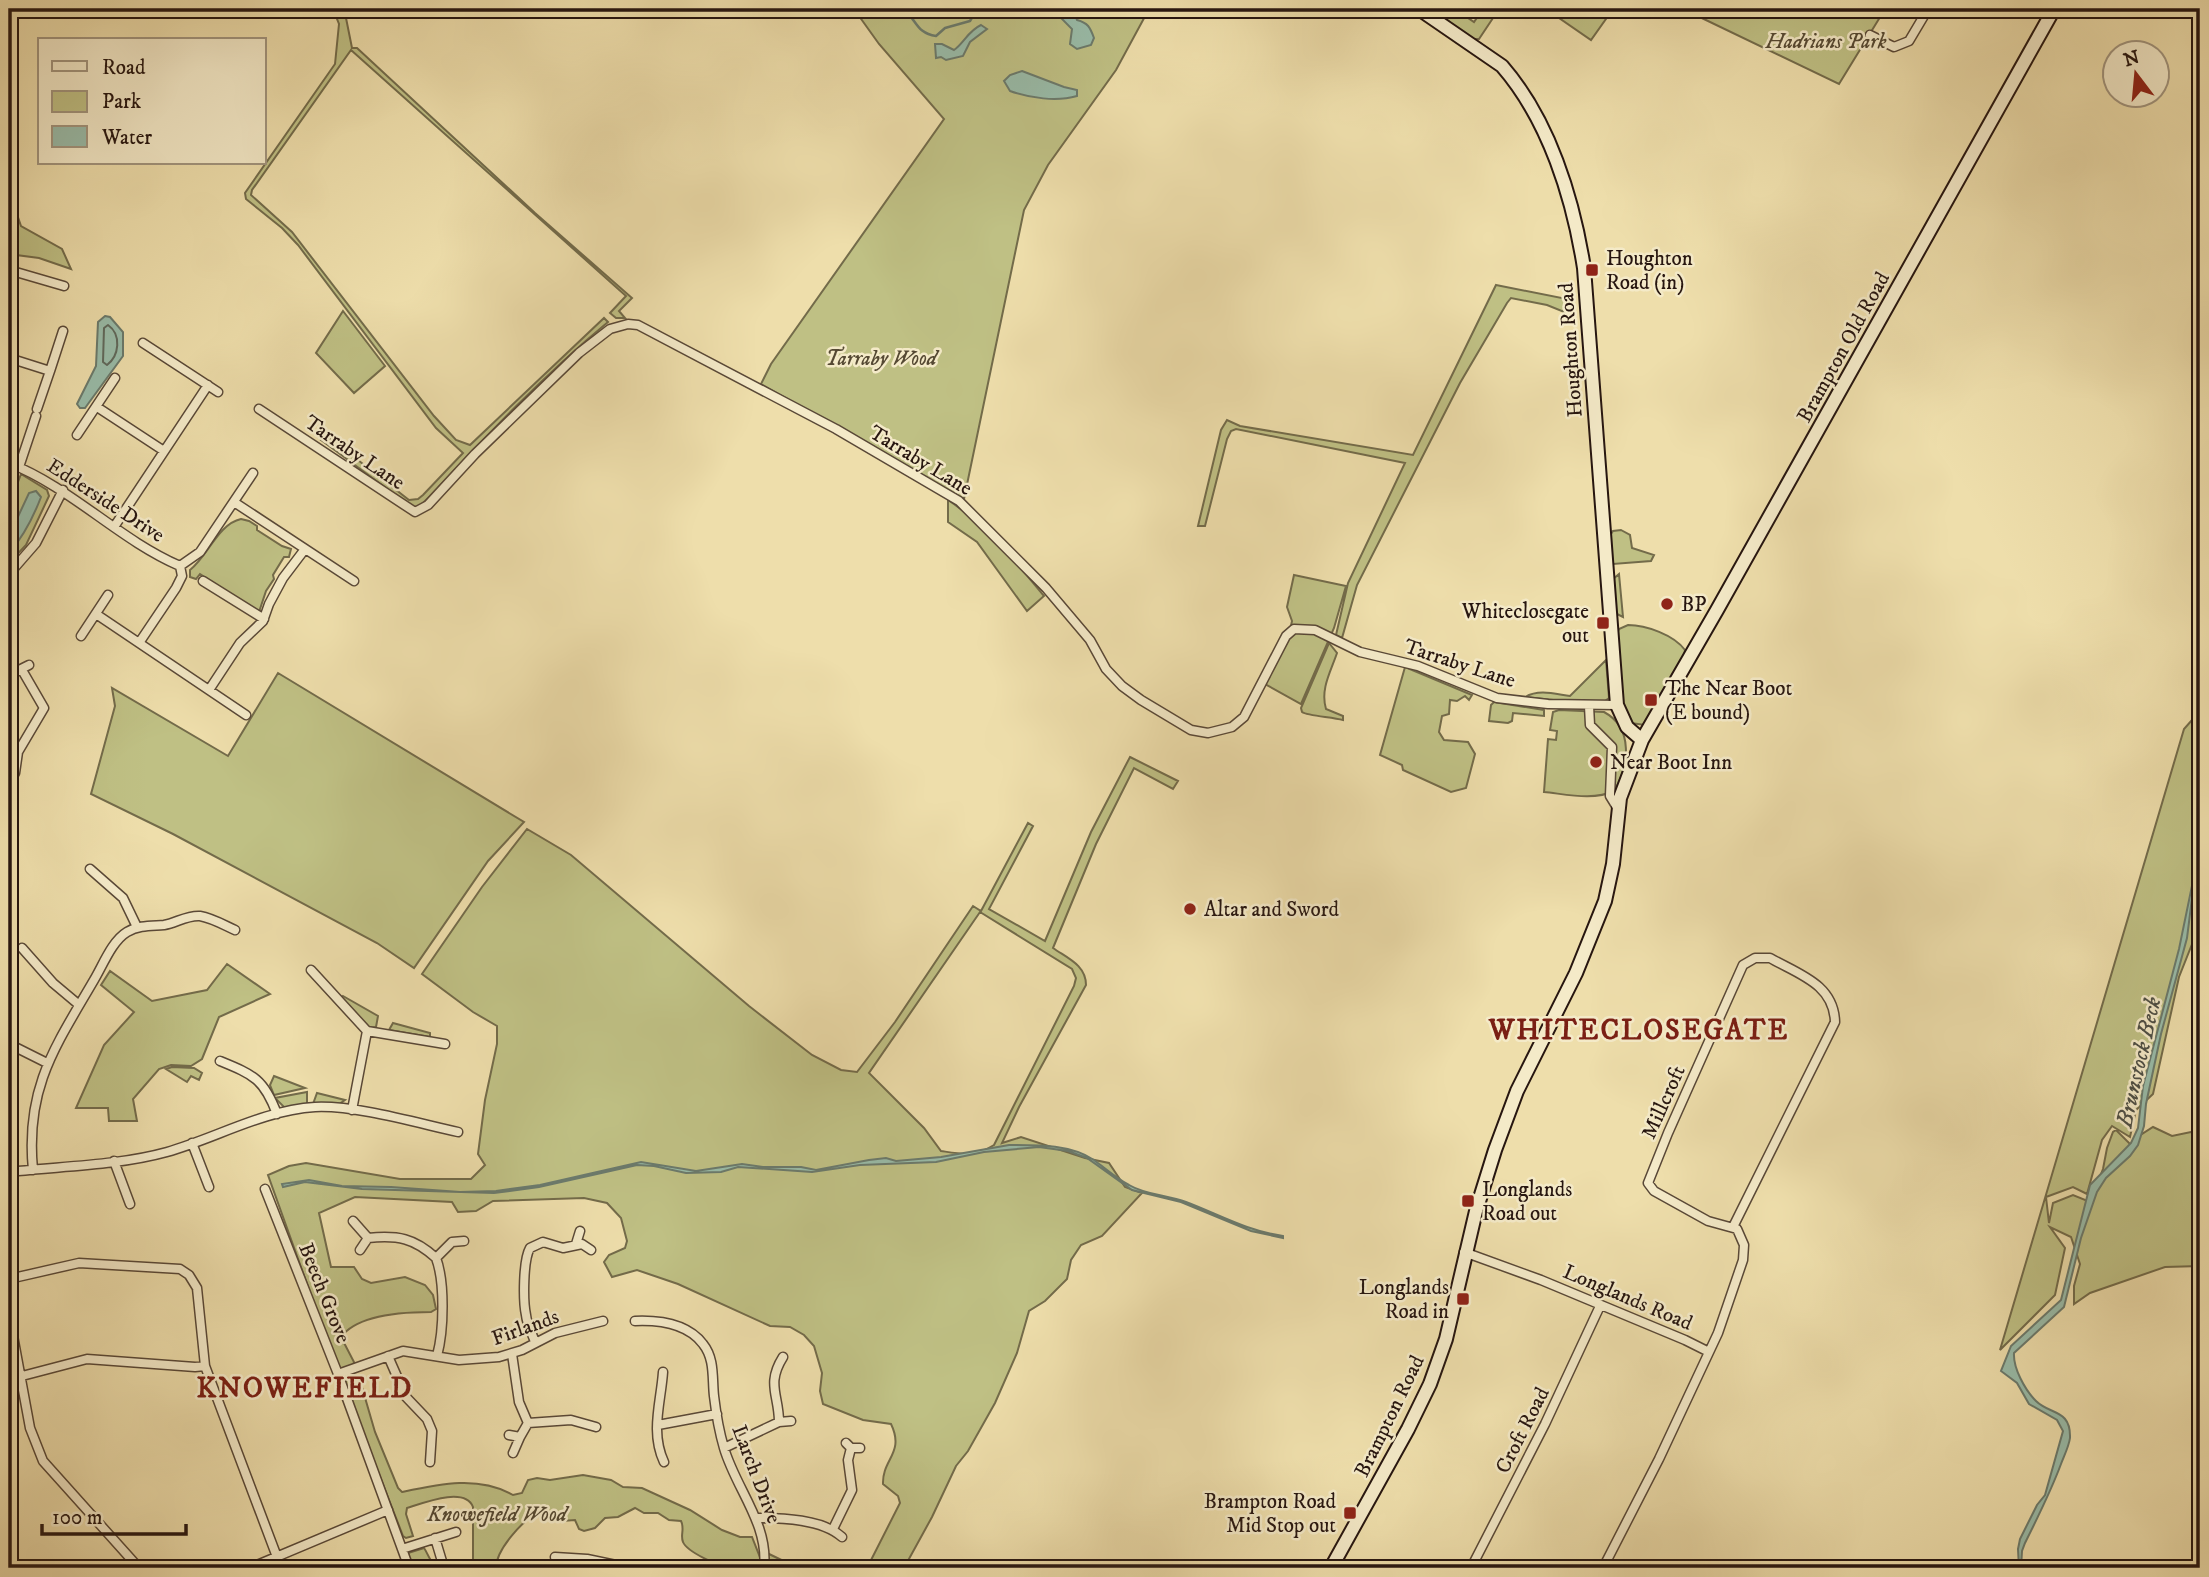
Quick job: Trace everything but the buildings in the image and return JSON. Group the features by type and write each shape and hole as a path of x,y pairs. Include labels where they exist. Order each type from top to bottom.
{"main road":[{"name":"Houghton Road","path":"1419,9 1502,66 1510,75 1542,131 1569,195 1584,268 1617,705 1627,727 1642,740"},
{"name":"Brampton Old Road","path":"1642,740 2054,9"},
{"path":"1618,808 1630,767 1642,740"},
{"name":"Brampton Road","path":"1331,1568 1430,1384 1446,1339 1464,1252 1481,1192 1517,1091 1595,931 1605,901 1613,864 1618,808"}],"street":[{"path":"1870,35 1894,47 1909,41 1928,9"},
{"path":"9,270 64,286"},
{"name":"Tarraby Lane","path":"259,409 415,512 428,505 475,454 579,353 610,329 628,324 638,325 836,429 959,501 998,538 1075,620 1115,679 1141,700 1191,730 1208,733 1224,730 1238,723 1244,717 1286,636 1294,629 1304,628 1326,634 1360,652 1418,666 1497,698 1548,704 1617,705"},
{"name":"Edderside Drive","path":"19,467 63,331"},
{"path":"143,343 218,392"},
{"path":"9,358 50,371"},
{"path":"77,435 115,378"},
{"path":"114,527 208,385"},
{"path":"97,407 164,451"},
{"name":"Edderside Drive","path":"9,463 63,490 158,556 180,566 200,552 253,473"},
{"path":"9,574 36,543 63,490"},
{"path":"234,502 354,581"},
{"path":"209,690 240,643 264,619 283,578 304,550"},
{"path":"139,643 176,588 182,576 180,566"},
{"path":"203,581 264,619"},
{"path":"81,636 108,595"},
{"path":"96,614 246,715"},
{"path":"9,783 15,773 18,752 44,708 22,669"},
{"path":"1589,706 1590,725 1612,747 1610,796 1618,808"},
{"path":"90,869 123,898 137,927"},
{"path":"33,1170 33,1110 40,1080 78,1004 122,936 137,927 163,925 197,916 209,918 235,930"},
{"path":"22,948 53,983 78,1004"},
{"name":"Millcroft","path":"1762,956 1821,988 1832,1000 1835,1022 1734,1227 1708,1221 1654,1191 1650,1187 1649,1179 1743,965 1762,956"},
{"path":"311,970 367,1031 444,1044"},
{"path":"352,1110 367,1031"},
{"path":"9,1044 47,1063"},
{"path":"220,1061 246,1072 260,1082 267,1089 277,1114"},
{"path":"9,1175 166,1152 277,1114 316,1107 352,1110 458,1132"},
{"path":"192,1143 209,1187"},
{"path":"114,1161 130,1204"},
{"name":"Beech Grove","path":"265,1189 338,1374 409,1568"},
{"path":"353,1221 368,1238 404,1238 415,1241 436,1258 441,1273 443,1324 437,1356"},
{"path":"1709,1352 1729,1304 1743,1259 1742,1238 1734,1227"},
{"path":"576,1244 580,1231"},
{"path":"360,1250 368,1238"},
{"path":"436,1258 452,1242 464,1241"},
{"path":"535,1342 525,1308 527,1253 535,1244 543,1242 563,1248 582,1244 591,1250"},
{"name":"Longlands Road","path":"1464,1252 1497,1262 1709,1352 1659,1459 1603,1568"},
{"path":"9,1279 79,1263 180,1269 189,1275 197,1288 205,1366 277,1557"},
{"name":"Croft Road","path":"1471,1568 1550,1413 1600,1306"},
{"path":"9,1314 30,1428 43,1461 139,1568"},
{"name":"Firlands","path":"338,1374 403,1351 471,1360 512,1354 578,1326 603,1321"},
{"name":"Larch Drive","path":"635,1321 670,1323 687,1330 702,1342 711,1360 724,1448 735,1478 756,1518 762,1538 764,1568"},
{"path":"512,1354 519,1402 528,1423"},
{"path":"388,1356 406,1397 428,1419 432,1431 430,1462"},
{"path":"779,1422 773,1380 783,1357"},
{"path":"22,1376 87,1359 205,1366"},
{"path":"663,1372 657,1409 658,1442 664,1462"},
{"path":"658,1425 717,1414"},
{"path":"528,1423 571,1420 596,1427"},
{"path":"724,1448 779,1422 790,1421"},
{"path":"513,1453 528,1423"},
{"path":"509,1435 520,1437"},
{"path":"833,1529 852,1490 848,1460 852,1446"},
{"path":"250,1568 388,1510"},
{"path":"756,1518 779,1519 833,1529 842,1537"},
{"path":"402,1549 456,1532"},
{"path":"435,1538 444,1568"},
{"path":"555,1557 587,1559 630,1568"}],"green space":[{"path":"333,9 342,9 345,13 352,48 357,48 535,213 632,298 619,311 625,318 616,318 610,313 626,296 351,50 251,195 292,232 434,416 456,440 470,445 604,318 608,322 494,428 420,506 413,508 321,440 326,435 409,500 423,495 463,453 436,428 298,245 282,228 246,199 245,193 335,64 339,24"},
{"name":"Tarraby Wood","path":"854,9 1149,9 1116,70 1048,165 1024,210 964,499 761,384 771,364 944,119 879,44"},
{"path":"1433,9 1455,9 1474,22 1483,9 1499,9 1479,39 1471,39"},
{"path":"1546,9 1613,9 1591,40"},
{"name":"Hadrians Park","path":"1683,9 1885,9 1839,84"},
{"path":"9,191 21,226 62,249 71,269 39,258 9,254"},
{"path":"1496,285 1572,300 1574,316 1547,305 1511,298 1507,303 1460,383 1357,585 1342,638 1336,635 1348,583 1405,463 1236,429 1231,431 1227,439 1205,526 1198,526 1221,430 1227,420 1240,426 1413,455"},
{"path":"343,311 385,366 354,393 316,353"},
{"path":"21,474 47,490 49,496 26,545 9,563 9,506"},
{"path":"948,500 988,533 1044,596 1027,611 977,542 948,522"},
{"path":"241,519 249,521 257,526 257,530 291,549 289,557 284,557 273,575 274,579 266,591 259,612 200,574 196,579 190,577 190,570 226,527"},
{"path":"1621,530 1630,535 1632,548 1654,555 1651,561 1613,564 1609,537 1613,531"},
{"path":"1619,574 1623,617 1615,613 1612,580"},
{"path":"1294,575 1346,586 1334,628 1301,704 1265,684 1289,635 1292,621 1287,607"},
{"path":"1628,625 1659,632 1685,650 1645,725 1631,723 1622,705 1616,635 1619,629"},
{"path":"1329,643 1337,653 1324,694 1326,709 1343,716 1343,720 1305,713 1301,708"},
{"path":"1606,660 1609,698 1605,701 1572,702 1525,697 1541,693 1570,696"},
{"path":"1405,667 1472,695 1469,700 1465,696 1457,701 1450,700 1449,714 1442,716 1439,732 1444,740 1468,742 1475,754 1466,788 1451,792 1403,770 1402,765 1380,755"},
{"path":"278,673 524,822 488,861 414,968 377,943 173,834 91,794 115,706 112,688 228,756"},
{"path":"1494,702 1544,710 1544,716 1513,713 1512,721 1508,723 1489,721 1491,705"},
{"path":"2200,711 2200,924 2179,977 2153,1094 2136,1110 2130,1137 2112,1126 2102,1140 2087,1194 2073,1187 2046,1197 2049,1223 2053,1203 2073,1195 2090,1202 2103,1169 2107,1148 2116,1130 2130,1144 2135,1143 2139,1136 2153,1127 2172,1136 2191,1132 2200,1134 2200,1266 2165,1267 2090,1293 2074,1304 2074,1286 2080,1264 2071,1237 2050,1227 2065,1248 2055,1295 2000,1350 2184,729"},
{"path":"1553,712 1604,712 1614,719 1624,737 1626,748 1623,770 1614,791 1598,796 1544,792 1548,739 1556,740 1557,731 1550,730"},
{"path":"1130,757 1178,781 1173,789 1134,768 1096,844 1053,948 1079,967 1086,985 1002,1143 1021,1137 1109,1163 1125,1187 1142,1193 1102,1236 1081,1245 1071,1260 1067,1279 1045,1301 1029,1311 1017,1353 995,1403 968,1451 956,1466 904,1568 867,1568 900,1503 898,1496 883,1484 896,1442 891,1424 863,1420 823,1404 820,1391 822,1373 814,1346 804,1335 790,1327 770,1326 678,1284 637,1270 612,1277 604,1262 609,1255 625,1248 627,1241 621,1218 607,1203 584,1198 493,1201 476,1211 458,1212 452,1202 355,1197 319,1213 331,1267 354,1267 362,1279 371,1283 405,1277 425,1285 433,1295 436,1309 431,1312 383,1316 359,1323 341,1337 354,1362 352,1369 343,1371 336,1365 268,1175 289,1166 306,1163 400,1179 471,1179 485,1165 478,1154 485,1100 497,1044 497,1026 473,1012 422,974 482,887 527,829 571,855 749,1006 812,1055 841,1070 857,1072 895,1022 973,906 981,911 1028,823 1033,826 989,909 1045,941 1091,832","holes":["980,912 1072,969 1076,978 1074,986 994,1145 987,1149 968,1154 941,1151 924,1128 869,1073"]},
{"path":"227,964 270,994 219,1017 202,1059 191,1066 171,1065 159,1069 133,1099 137,1121 109,1121 108,1108 76,1108 104,1045 134,1012 101,985 110,971 152,1001 207,990"},
{"path":"343,996 378,1016 376,1027 369,1028 340,998"},
{"path":"393,1023 430,1033 430,1037 389,1030"},
{"path":"194,1068 202,1073 199,1080 191,1076 187,1082 166,1069"},
{"path":"274,1076 305,1088 274,1095 270,1085"},
{"path":"307,1092 307,1105 285,1108 275,1098"},
{"path":"317,1093 345,1100 338,1105 313,1104"},
{"name":"Knowefield Wood","path":"354,1375 359,1377 375,1432 402,1492 444,1484 473,1483 487,1485 513,1495 522,1493 528,1480 537,1478 550,1480 583,1475 611,1480 623,1487 642,1488 690,1510 722,1530 740,1537 752,1537 761,1560 760,1568 731,1568 704,1558 683,1542 681,1521 669,1520 658,1513 644,1513 635,1508 618,1517 605,1518 595,1528 584,1531 579,1529 575,1520 562,1521 540,1511 512,1535 497,1560 496,1568 412,1568 408,1553 424,1548 433,1563 441,1567 473,1560 473,1507 469,1501 453,1497 407,1508 406,1514 413,1536 403,1536 344,1384"},
{"path":"767,1553 798,1568 770,1568"}],"water":[{"path":"1056,9 1073,9 1077,20 1086,24 1091,31 1094,38 1091,45 1077,49 1070,44 1072,29"},
{"path":"981,25 987,29 970,42 963,56 946,60 936,58 935,44 942,44 954,50"},
{"path":"1022,71 1077,90 1077,96 1043,98 1010,91 1004,81 1010,75"},
{"path":"105,316 110,317 123,332 123,356 85,408 80,408 77,404 96,366 98,322"},
{"path":"36,491 41,497 35,512 9,553 9,536 29,493"},
{"name":"Brunstock Beck","path":"2200,825 2198,876 2187,938 2161,1034 2138,1145 2106,1178 2097,1192 2081,1238 2064,1307 2014,1353 2020,1378 2028,1391 2036,1401 2063,1417 2067,1422 2070,1438 2053,1484 2025,1543 2019,1568 2020,1539 2045,1495 2063,1431 2057,1420 2029,1404 2017,1383 2001,1371 2011,1346 2061,1300 2090,1185 2131,1143 2138,1128 2143,1086 2179,949 2194,876 2195,837"},
{"path":"1009,1145 1041,1146 1064,1148 1085,1155 1136,1188 1186,1202 1283,1238 1251,1231 1181,1202 1132,1190 1087,1158 1068,1151 1039,1147 984,1152 936,1162 860,1165 812,1172 738,1167 721,1172 686,1173 637,1165 539,1187 494,1193 461,1192 540,1185 641,1162 696,1171 742,1164 816,1170 886,1158 896,1161 941,1157"},
{"path":"309,1180 342,1186 459,1192 362,1189 305,1182 283,1187 282,1184"}],"waterway":[{"path":"899,9 905,11 923,31 936,36 945,28 970,21 977,9"}],"place":[{"name":"Houghton Road (in)","path":"1592,270"},
{"name":"BP","path":"1667,604"},
{"name":"Whiteclosegate out","path":"1603,623"},
{"name":"The Near Boot (E bound)","path":"1651,700"},
{"name":"Near Boot Inn","path":"1596,762"},
{"name":"Altar and Sword","path":"1190,909"},
{"name":"Longlands Road out","path":"1468,1201"},
{"name":"Longlands Road in","path":"1463,1299"},
{"name":"Brampton Road Mid Stop out","path":"1350,1513"}],"district":[{"name":"WHITECLOSEGATE","path":"1639,1029"},
{"name":"KNOWEFIELD","path":"305,1387"}]}
